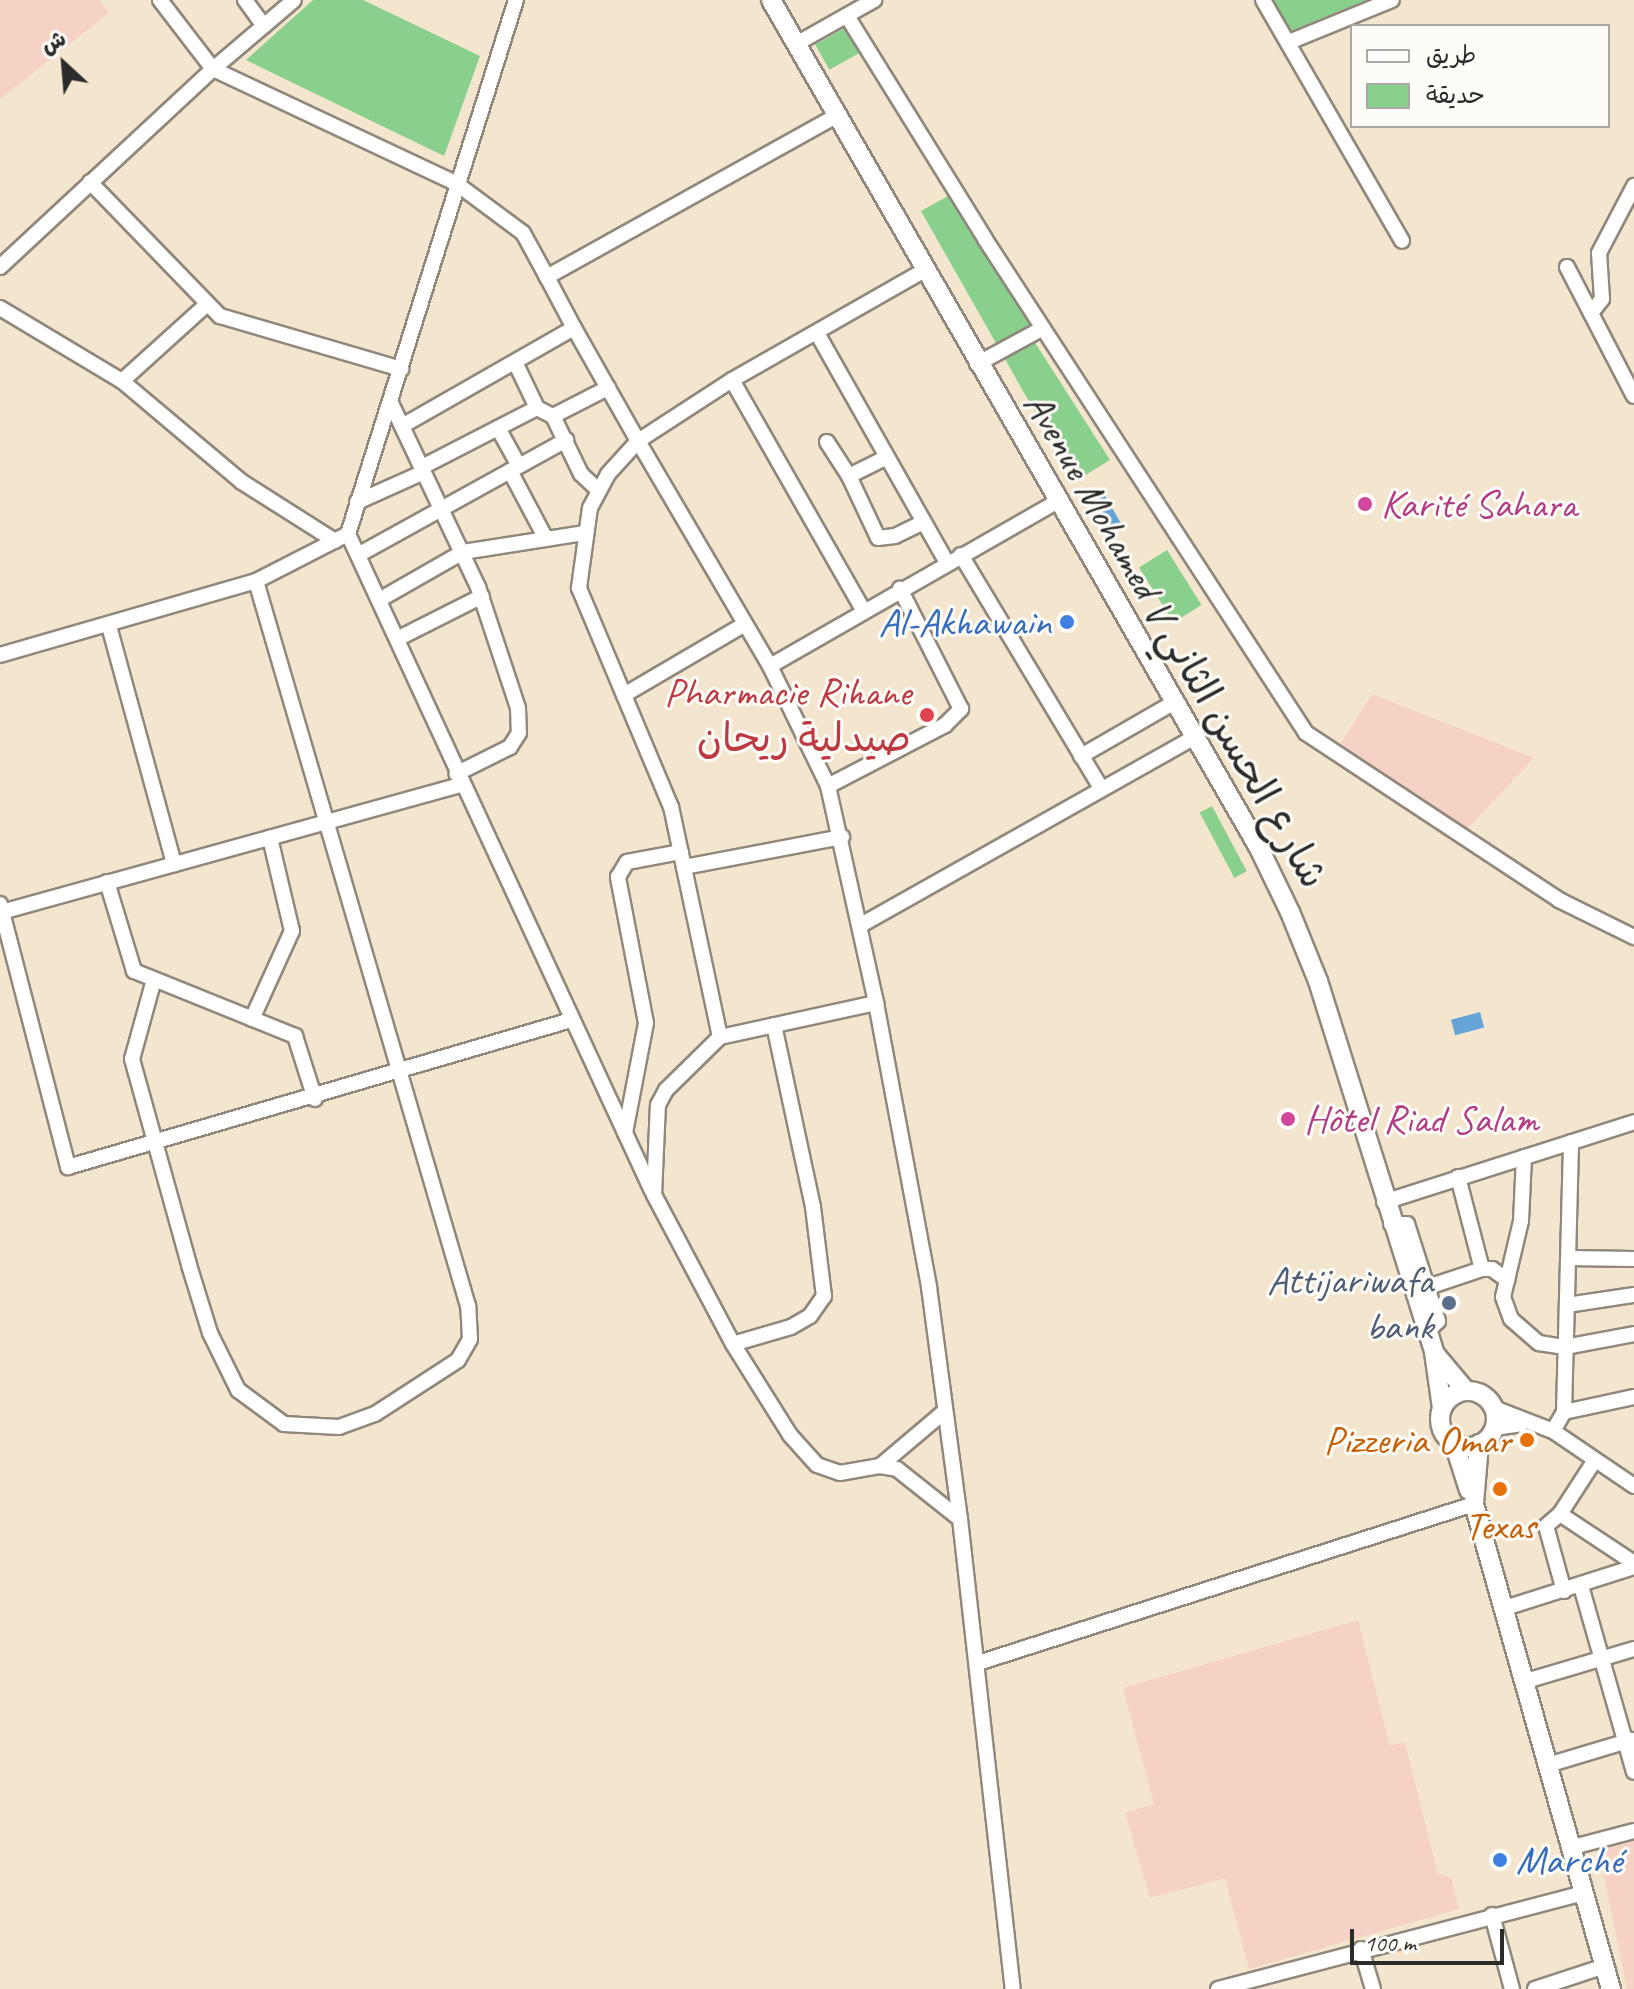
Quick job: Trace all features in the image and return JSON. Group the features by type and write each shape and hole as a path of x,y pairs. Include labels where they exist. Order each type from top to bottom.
{"main road":[{"name":"Avenue Mohamed V شارع الحسن الثاني","path":"771,0 923,271 1259,848 1296,925 1391,1224 1419,1290 1426,1333 1434,1352 1443,1432 1454,1443 1473,1500 1551,1764 1611,1989"},
{"name":"Avenue Mohamed V شارع الحسن الثاني","path":"1434,1352 1466,1391 1483,1395 1494,1408"},
{"path":"1442,1408 1452,1396 1466,1391"},
{"path":"1454,1443 1479,1444 1494,1428 1494,1408"},
{"name":"Avenue Mohamed V شارع الحسن الثاني","path":"1473,1500 1479,1444"}],"street":[{"path":"160,0 213,69 457,184 523,233 638,441 770,666 828,786 861,925 927,1274 978,1663 1013,1989"},
{"path":"245,0 264,26"},
{"path":"0,267 213,69 294,0"},
{"path":"0,655 109,626 256,581 342,537 391,403 516,0"},
{"path":"796,44 874,0"},
{"path":"1263,0 1402,241"},
{"path":"1289,42 1392,0"},
{"path":"847,16 1043,328 1306,733 1331,754 1559,900 1634,937"},
{"path":"547,277 836,116"},
{"path":"90,182 205,306 233,323 401,369"},
{"path":"1591,313 1602,299 1599,253 1634,186"},
{"path":"1567,267 1634,396"},
{"path":"720,1037 665,790 579,588 584,533 598,490 638,441 732,380 923,271"},
{"path":"122,381 205,306"},
{"path":"0,308 122,381 242,482 342,537 358,555 458,780 654,1195 733,1344 790,1435 817,1465 840,1473 880,1466 945,1411"},
{"path":"402,426 574,328"},
{"path":"977,364 1043,328"},
{"path":"817,333 947,563"},
{"path":"515,362 537,408 553,416 588,484 598,490"},
{"path":"732,380 863,610"},
{"path":"553,416 608,388"},
{"path":"391,403 482,596 520,725 510,747 458,780 270,838 1,908 68,1167 315,1099 571,1020"},
{"path":"357,502 537,408"},
{"path":"498,428 546,539"},
{"path":"358,555 566,440"},
{"path":"827,442 849,476 878,538 924,522"},
{"path":"849,476 887,457"},
{"path":"770,666 1056,502"},
{"path":"379,600 463,552 584,533"},
{"path":"961,555 1101,788"},
{"path":"153,983 132,1059 210,1333 238,1390 284,1424 339,1427 375,1414 458,1360 470,1339 466,1297 396,1075 328,820 256,581"},
{"path":"828,786 945,725 961,709 900,589"},
{"path":"397,639 482,596"},
{"path":"624,695 745,624"},
{"path":"109,626 174,864"},
{"path":"1081,756 1173,703"},
{"path":"861,925 1194,737"},
{"path":"625,1133 646,1023 618,877 627,862 682,860 842,837"},
{"path":"252,1019 292,931 270,838"},
{"path":"107,882 129,964 153,983 299,1039 315,1099"},
{"path":"654,1195 658,1105 666,1090 720,1037 876,1003"},
{"path":"733,1344 791,1327 810,1316 824,1296 813,1207 774,1025"},
{"path":"1384,1202 1634,1122"},
{"path":"1553,1431 1564,1412 1571,1142"},
{"path":"1524,1157 1521,1221 1503,1297 1511,1319 1539,1343 1565,1347 1634,1334"},
{"path":"1458,1177 1482,1269"},
{"path":"1569,1258 1634,1259"},
{"path":"1419,1290 1482,1269 1492,1269 1507,1280"},
{"path":"1567,1305 1634,1295"},
{"path":"1564,1412 1634,1397"},
{"path":"1494,1408 1553,1431 1634,1486"},
{"path":"1494,1428 1529,1423"},
{"path":"1564,1591 1546,1526 1560,1514 1595,1460"},
{"path":"880,1466 913,1479 960,1519"},
{"path":"978,1663 1473,1500"},
{"path":"1560,1514 1634,1565"},
{"path":"1505,1608 1581,1586 1634,1565"},
{"path":"1581,1586 1630,1740 1634,1772"},
{"path":"1526,1681 1634,1649"},
{"path":"1551,1764 1630,1740"},
{"path":"1573,1847 1634,1831"},
{"path":"1218,1989 1361,1949 1585,1893"},
{"path":"1492,1915 1512,1989"},
{"path":"1361,1949 1373,1989"},
{"path":"1535,1989 1605,1966"}],"shaded area":[{"path":"0,0 99,0 109,13 0,99"},
{"path":"1372,694 1534,758 1466,830 1337,749"},
{"path":"1358,1620 1390,1746 1405,1742 1438,1874 1451,1877 1459,1909 1249,1969 1225,1878 1150,1898 1125,1813 1154,1804 1123,1688"},
{"path":"1634,1839 1634,1989 1627,1989 1598,1847"}],"green space":[{"path":"313,0 363,0 480,56 444,156 246,60"},
{"path":"1273,0 1368,0 1291,31"},
{"path":"845,28 859,53 829,70 815,44"},
{"path":"948,196 1032,325 997,345 921,211"},
{"path":"1034,341 1110,460 1074,482 1004,357"},
{"path":"1167,550 1201,605 1173,623 1139,567"},
{"path":"1212,806 1247,871 1234,878 1200,813"}],"water":[{"path":"1104,494 1121,523 1111,529 1094,500"},
{"path":"1480,1012 1484,1027 1455,1035 1451,1020"}],"place":[{"name":"Karité Sahara","path":"1365,504"},
{"name":"Al-Akhawain","path":"1067,622"},
{"name":"Pharmacie Rihane صيدلية ريحان","path":"927,715"},
{"name":"Hôtel Riad Salam","path":"1288,1119"},
{"name":"Attijariwafa bank","path":"1449,1303"},
{"name":"Pizzeria Omar","path":"1527,1440"},
{"name":"Texas","path":"1500,1489"},
{"name":"Marché","path":"1500,1860"}]}
